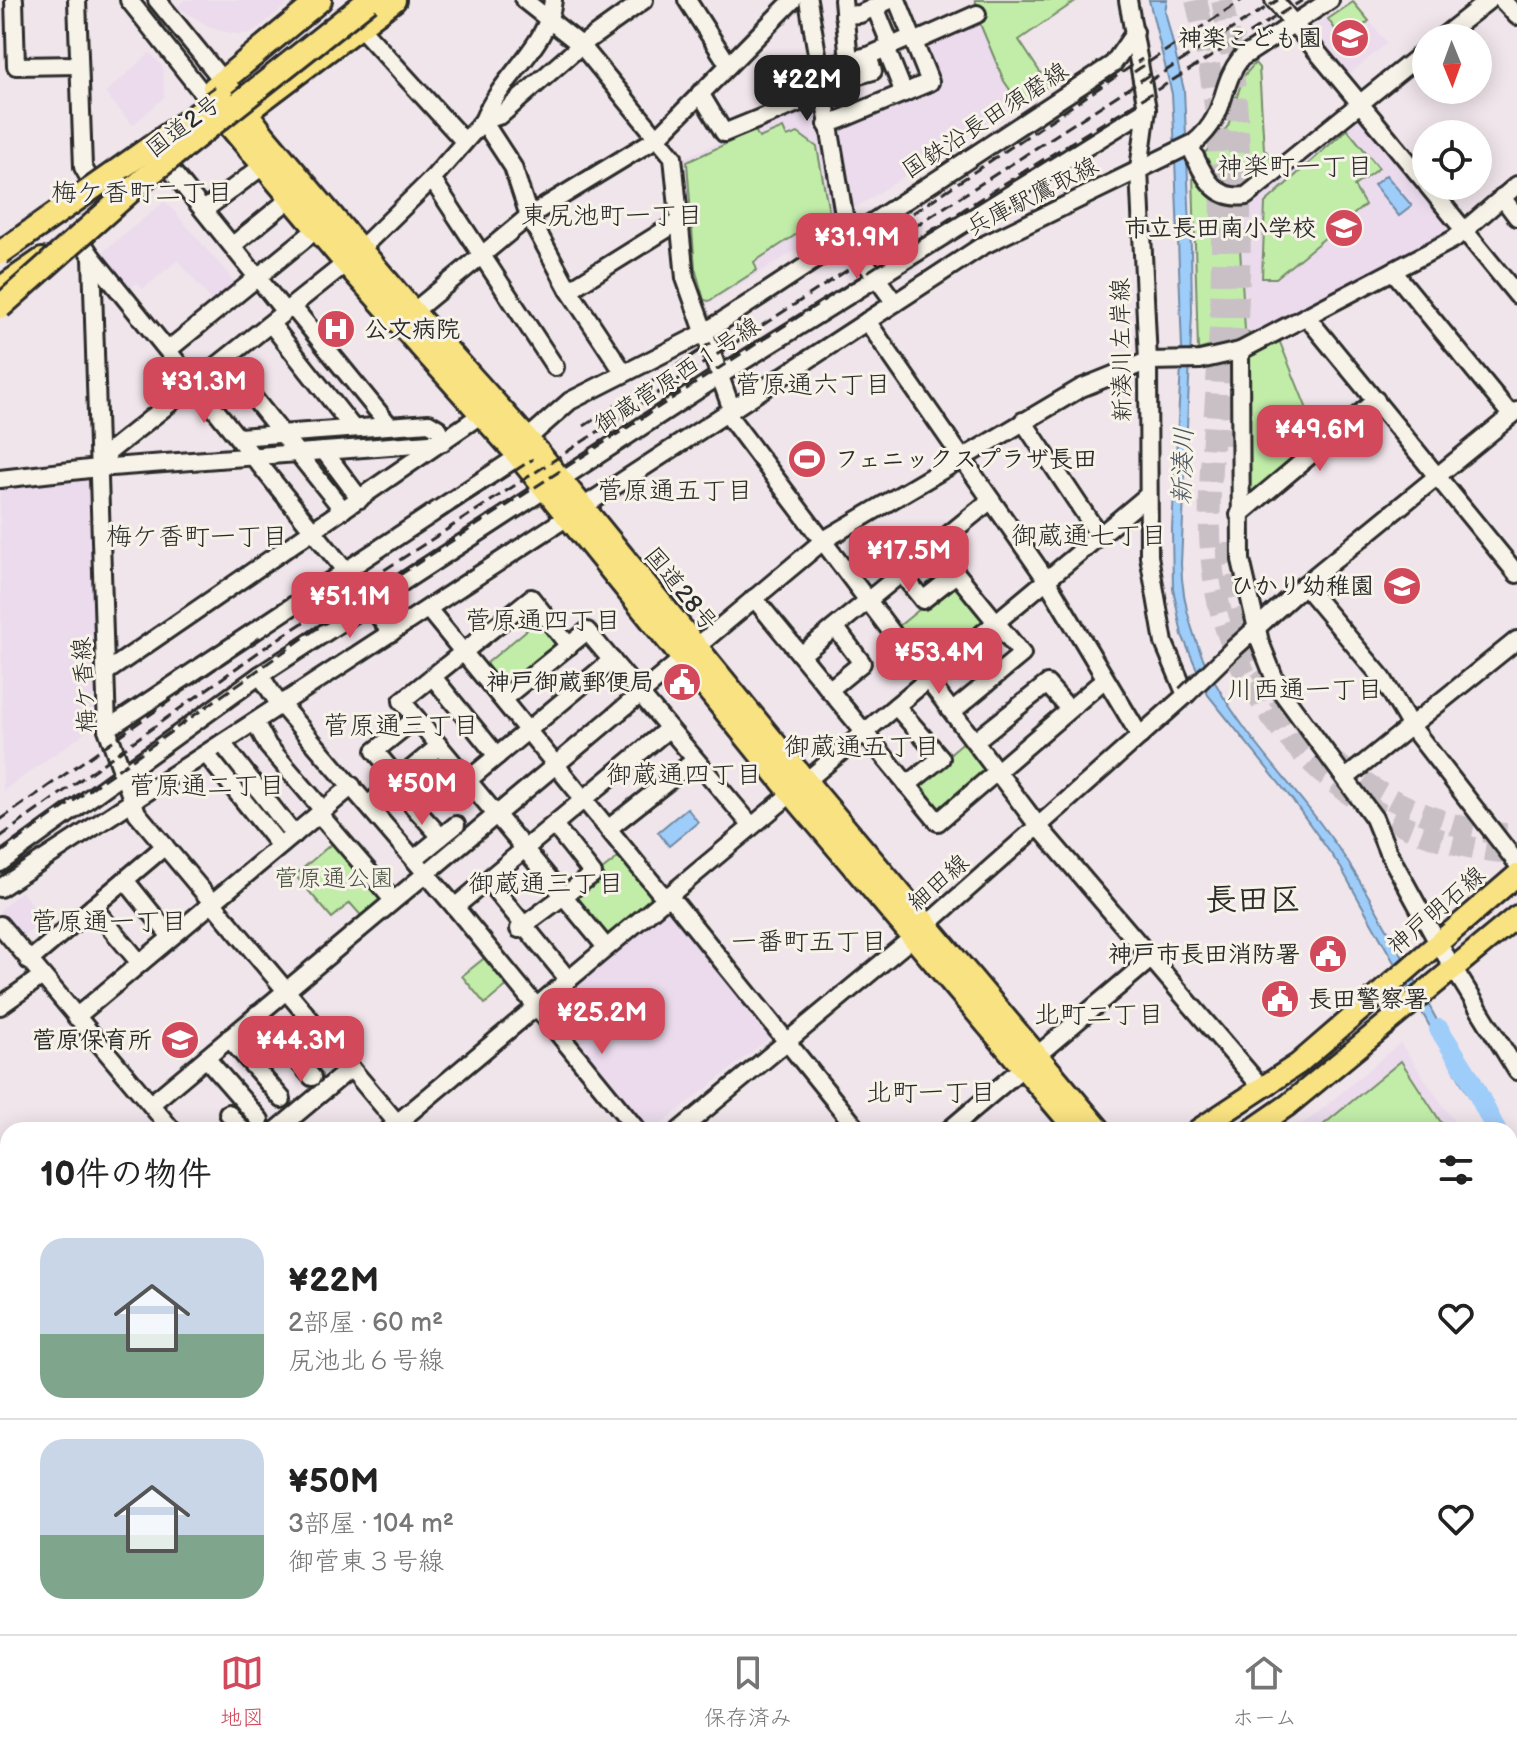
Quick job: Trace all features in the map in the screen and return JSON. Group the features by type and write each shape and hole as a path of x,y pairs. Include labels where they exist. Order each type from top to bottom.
{"highway":[{"name":"国道2号","path":"3,279 93,185 320,0"},
{"path":"0,253 220,99 348,0"},
{"path":"0,307 145,178 369,0"},
{"name":"国道2号","path":"3,279 78,236 394,0"},
{"name":"国道28号","path":"223,81 352,255 482,414 523,448"},
{"name":"国道28号","path":"205,96 318,228 413,312 798,787 1030,1063 1071,1122"},
{"name":"国道28号","path":"1030,1063 1091,1122"}],"main road":[{"name":"神戸明石線","path":"1210,1122 1298,1064 1517,875"},
{"path":"1264,1122 1517,916"}],"street":[{"path":"14,0 16,66 79,65"},
{"path":"77,0 83,167 93,185"},
{"path":"129,0 205,96"},
{"path":"157,0 223,81"},
{"path":"524,0 581,45 673,157 685,278 730,412 1039,827 1262,1088"},
{"path":"98,468 110,451 271,324 352,255 432,179 483,121 492,99 551,20 553,0"},
{"path":"483,121 501,115 581,45 644,0"},
{"path":"687,0 728,64"},
{"path":"413,312 529,216 657,138 793,0"},
{"path":"808,0 848,239 878,275 895,303"},
{"path":"827,125 930,82 897,0"},
{"path":"1274,0 1412,167"},
{"path":"1330,0 1241,58 1233,71 1217,119 1188,147 1216,191 1230,198 1246,196 1412,61"},
{"path":"1459,24 1489,0"},
{"path":"1502,0 1517,16"},
{"name":"新湊川左岸線","path":"1132,1 1147,109 1139,169 1148,361 1149,556 1164,643 1186,695"},
{"path":"849,60 844,7 860,14 882,4 888,47 904,93"},
{"path":"818,67 868,56 977,14"},
{"path":"360,27 464,141"},
{"name":"国鉄沿長田須磨線","path":"107,729 523,448 570,401 704,333 1113,64 1135,32"},
{"path":"700,93 724,133 873,71 868,56"},
{"name":"御蔵菅原西１号線","path":"0,863 260,675 369,603 878,275 1147,109"},
{"path":"483,121 513,167 529,216 569,290 624,373"},
{"name":"兵庫駅鷹取線","path":"0,888 993,240 1188,147"},
{"path":"204,210 264,165"},
{"path":"170,169 282,308 296,311 389,425"},
{"path":"432,179 555,367"},
{"path":"151,1104 824,540 961,456 1081,388 1148,361 1200,360 1240,351 1454,239 1517,185"},
{"path":"233,245 292,197"},
{"path":"1502,197 1517,217"},
{"path":"1440,200 1517,295"},
{"path":"569,290 678,222"},
{"path":"168,350 318,228"},
{"path":"78,236 344,569"},
{"name":"梅ケ香線","path":"92,257 107,729 122,774 137,813 351,1068 392,1122"},
{"path":"1255,627 1514,413 1393,271"},
{"path":"1306,316 1517,574"},
{"path":"867,321 1046,579 1140,736"},
{"path":"271,324 353,428"},
{"path":"1240,351 1241,560 1255,627 1278,687 1374,818 1433,947 1517,1071"},
{"path":"224,361 343,510"},
{"path":"1239,515 1376,400"},
{"path":"105,673 482,414"},
{"path":"1023,421 1099,535"},
{"path":"239,437 429,423 439,429 443,442"},
{"path":"1,479 98,468 443,442"},
{"path":"324,451 360,499"},
{"path":"403,1122 605,946 1147,496"},
{"path":"801,655 991,500"},
{"path":"935,547 1022,654 953,711"},
{"path":"902,574 923,600 956,574"},
{"path":"1304,585 1383,679 1410,725 1517,863"},
{"path":"569,646 531,598 402,701 605,946"},
{"path":"754,598 938,822 1105,679"},
{"path":"369,603 391,633"},
{"path":"428,609 852,1122"},
{"name":"細田線","path":"690,1122 788,1043 1039,827 1186,695 1255,627"},
{"path":"829,690 862,663 836,628"},
{"path":"503,699 587,631 751,825"},
{"path":"1346,778 1517,640"},
{"path":"467,781 612,660"},
{"path":"260,675 631,1122"},
{"path":"433,677 497,756"},
{"path":"975,741 1047,684 1069,709"},
{"path":"896,706 941,758 907,785"},
{"path":"399,780 375,751 416,718"},
{"path":"255,722 268,746 393,900"},
{"path":"455,907 668,729"},
{"path":"222,743 294,835"},
{"path":"368,805 439,746"},
{"path":"206,754 280,846"},
{"path":"609,828 695,760"},
{"path":"76,1017 352,786"},
{"path":"413,806 441,837"},
{"path":"54,824 69,844"},
{"path":"414,859 456,825"},
{"path":"523,927 593,874 554,825"},
{"path":"29,961 165,846"},
{"path":"125,880 171,937"},
{"path":"487,880 568,979"},
{"path":"93,907 140,963"},
{"path":"0,925 166,1122"},
{"path":"959,1122 1153,957"},
{"path":"0,1006 42,976"},
{"path":"257,1014 307,1070 329,1042"},
{"path":"229,1038 282,1099"},
{"path":"206,1058 260,1120"},
{"path":"287,1122 351,1068"}],"shaded area":[{"path":"185,0 293,0 252,33 237,34 214,29 177,7"},
{"name":"神楽こども園","path":"1353,1 1387,43 1347,76 1312,34 1313,26"},
{"path":"978,19 1004,81 1019,103 850,211 835,134 839,126 936,85 920,42"},
{"path":"150,53 163,67 164,97 133,125 105,93"},
{"path":"816,101 836,225 707,305 702,303 691,269 681,159"},
{"name":"市立長田南小学校","path":"1355,116 1363,118 1412,179 1412,200 1429,200 1449,225 1449,231 1251,335 1245,330 1238,216"},
{"path":"165,201 239,287 216,306 178,260 143,289 137,282 126,291 102,262 103,252"},
{"path":"89,473 97,724 3,791 0,484"},
{"path":"21,891 44,919 19,941 0,918 0,910"},
{"path":"660,909 671,909 772,1036 664,1122 638,1122 548,1013 549,1002"},
{"path":"1400,1043 1454,1122 1305,1122"}],"green space":[{"path":"975,0 1077,0 1019,40 1049,86 1019,103 1004,81 978,19 982,16"},
{"path":"1353,2 1369,21 1344,42 1328,19"},
{"path":"1255,63 1259,68 1264,149 1275,162 1252,180 1235,187 1220,179 1204,154 1228,126 1243,77"},
{"path":"783,128 787,137 798,133 817,147 829,213 754,262 757,270 709,301 704,300 695,268 687,162 755,130 759,138"},
{"path":"1347,129 1379,168 1354,186 1365,205 1276,278 1262,278 1265,203"},
{"path":"1197,172 1216,198 1249,200 1251,204 1238,216 1245,330 1251,335 1198,350 1193,174"},
{"path":"1279,340 1317,434 1252,494 1246,490 1248,356"},
{"path":"425,427 434,433 434,441 299,451 293,435"},
{"path":"952,583 957,584 985,621 933,665 927,665 899,626"},
{"path":"540,619 559,641 559,647 502,690 482,667"},
{"path":"966,740 989,774 943,813 935,813 916,789 916,782"},
{"name":"菅原通公園","path":"336,840 388,899 365,920 350,903 332,918 295,875"},
{"path":"620,856 653,894 654,900 611,937 603,936 572,902 573,893"},
{"path":"487,956 510,983 485,1004 462,976"},
{"path":"1401,1061 1441,1122 1327,1122"}],"water":[{"path":"1149,0 1167,0 1165,11 1184,90 1192,312 1181,564 1187,612 1201,654 1221,694 1330,836 1356,875 1494,1122 1484,1122 1341,868 1291,798 1208,695 1182,635 1173,588 1172,529 1182,349 1172,94"},
{"path":"1386,175 1412,206 1399,216 1374,185"},
{"path":"687,808 698,822 669,846 658,832"}],"waterway":[{"name":"新湊川","path":"1439,1029 1470,1078 1492,1122"}],"tunnel":[{"path":"1196,0 1213,91 1221,182 1222,274 1210,482 1210,539 1217,596 1233,647 1256,694 1287,737 1325,774 1367,806 1414,830 1464,846 1517,853"},
{"path":"1222,0 1237,111 1240,167 1239,278 1229,445"},
{"path":"1227,543 1233,587 1244,628 1260,667 1283,705"},
{"path":"1336,763 1377,791 1421,813 1468,828 1517,835"}],"railway":[{"path":"1134,72 1242,0"},
{"path":"1148,82 1278,0"},
{"path":"0,853 313,631 994,190 1303,0"},
{"path":"913,213 1142,59"},
{"path":"0,837 270,644 1155,71"},
{"path":"584,426 711,343"},
{"path":"439,520 533,459"},
{"path":"0,820 262,636"}],"place":[{"name":"神楽こども園","path":"1350,38"},
{"name":"市立長田南小学校","path":"1344,228"},
{"name":"公文病院","path":"336,329"},
{"name":"フェニックスプラザ長田","path":"807,459"},
{"name":"ひかり幼稚園","path":"1402,586"},
{"name":"神戸御蔵郵便局","path":"682,682"},
{"name":"神戸市長田消防署","path":"1328,954"},
{"name":"長田警察署","path":"1280,999"},
{"name":"菅原保育所","path":"180,1040"}],"district":[{"name":"神楽町一丁目","path":"1295,166"},
{"name":"梅ケ香町二丁目","path":"142,192"},
{"name":"東尻池町一丁目","path":"612,215"},
{"name":"菅原通六丁目","path":"813,384"},
{"name":"菅原通五丁目","path":"675,490"},
{"name":"御蔵通七丁目","path":"1089,535"},
{"name":"梅ケ香町一丁目","path":"197,536"},
{"name":"菅原通四丁目","path":"543,620"},
{"name":"川西通一丁目","path":"1305,689"},
{"name":"菅原通三丁目","path":"401,725"},
{"name":"御蔵通五丁目","path":"862,746"},
{"name":"御蔵通四丁目","path":"684,774"},
{"name":"菅原通二丁目","path":"207,785"},
{"name":"御蔵通三丁目","path":"546,883"},
{"name":"長田区","path":"1253,899"},
{"name":"菅原通一丁目","path":"109,921"},
{"name":"一番町五丁目","path":"809,941"},
{"name":"北町二丁目","path":"1099,1014"},
{"name":"北町一丁目","path":"931,1092"}]}
